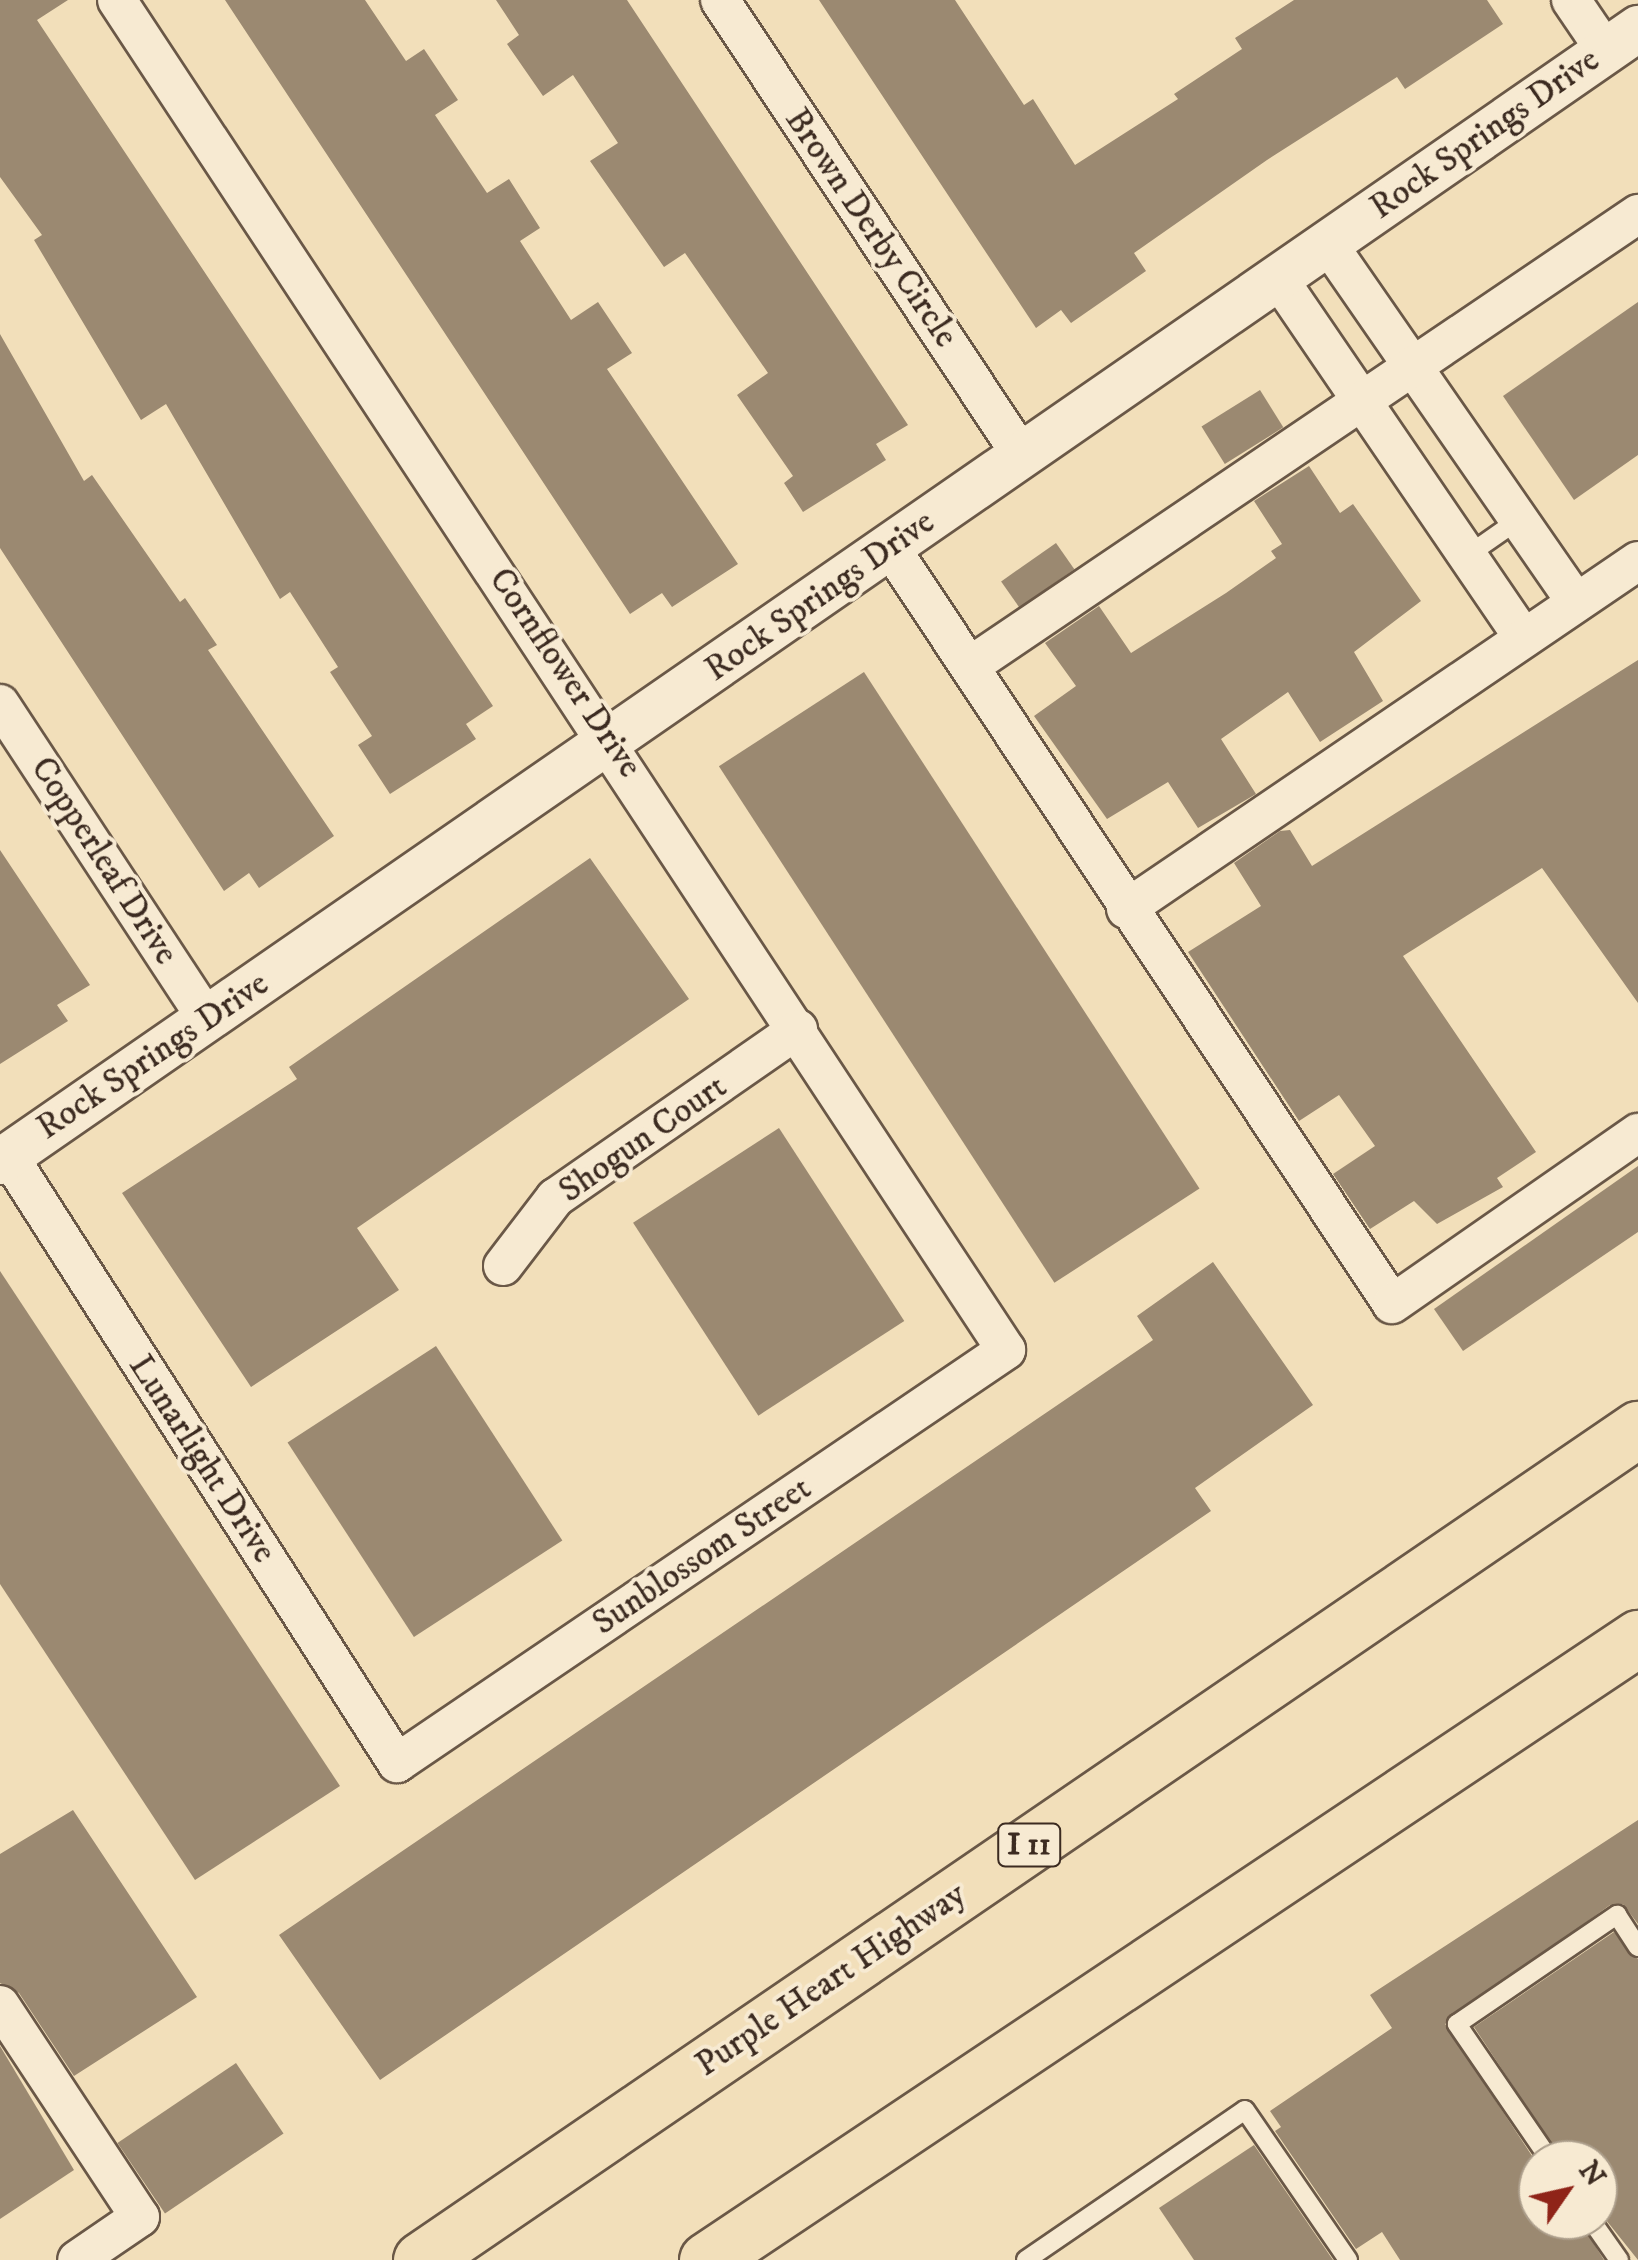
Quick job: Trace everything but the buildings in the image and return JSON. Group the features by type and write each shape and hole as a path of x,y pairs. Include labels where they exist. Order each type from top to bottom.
{"highway":[{"name":"Purple Heart Highway","path":"421,2260 1638,1429"},
{"path":"706,2260 1638,1638"}],"street":[{"name":"Cornflower Drive","path":"117,0 610,741 1006,1350"},
{"name":"Brown Derby Circle","path":"720,0 1022,456"},
{"path":"1571,0 1621,39"},
{"name":"Rock Springs Drive","path":"4,1158 1621,39"},
{"path":"970,666 1638,214"},
{"path":"1328,244 1576,602"},
{"path":"1278,278 1524,638"},
{"path":"890,547 1126,910 1392,1304 1638,1133"},
{"path":"1126,910 1638,561"},
{"name":"Copperleaf Drive","path":"0,704 207,1019"},
{"name":"Shogun Court","path":"503,1266 555,1198 798,1029"},
{"name":"Lunarlight Drive","path":"4,1158 397,1763"},
{"name":"Sunblossom Street","path":"397,1763 1006,1350"},
{"path":"0,2005 140,2217 77,2260"}],"lane":[{"path":"1468,555 1518,520"},
{"path":"1536,2140 1457,2024 1616,1915 1638,1947"},
{"path":"1026,2260 1245,2110 1348,2260"}]}
